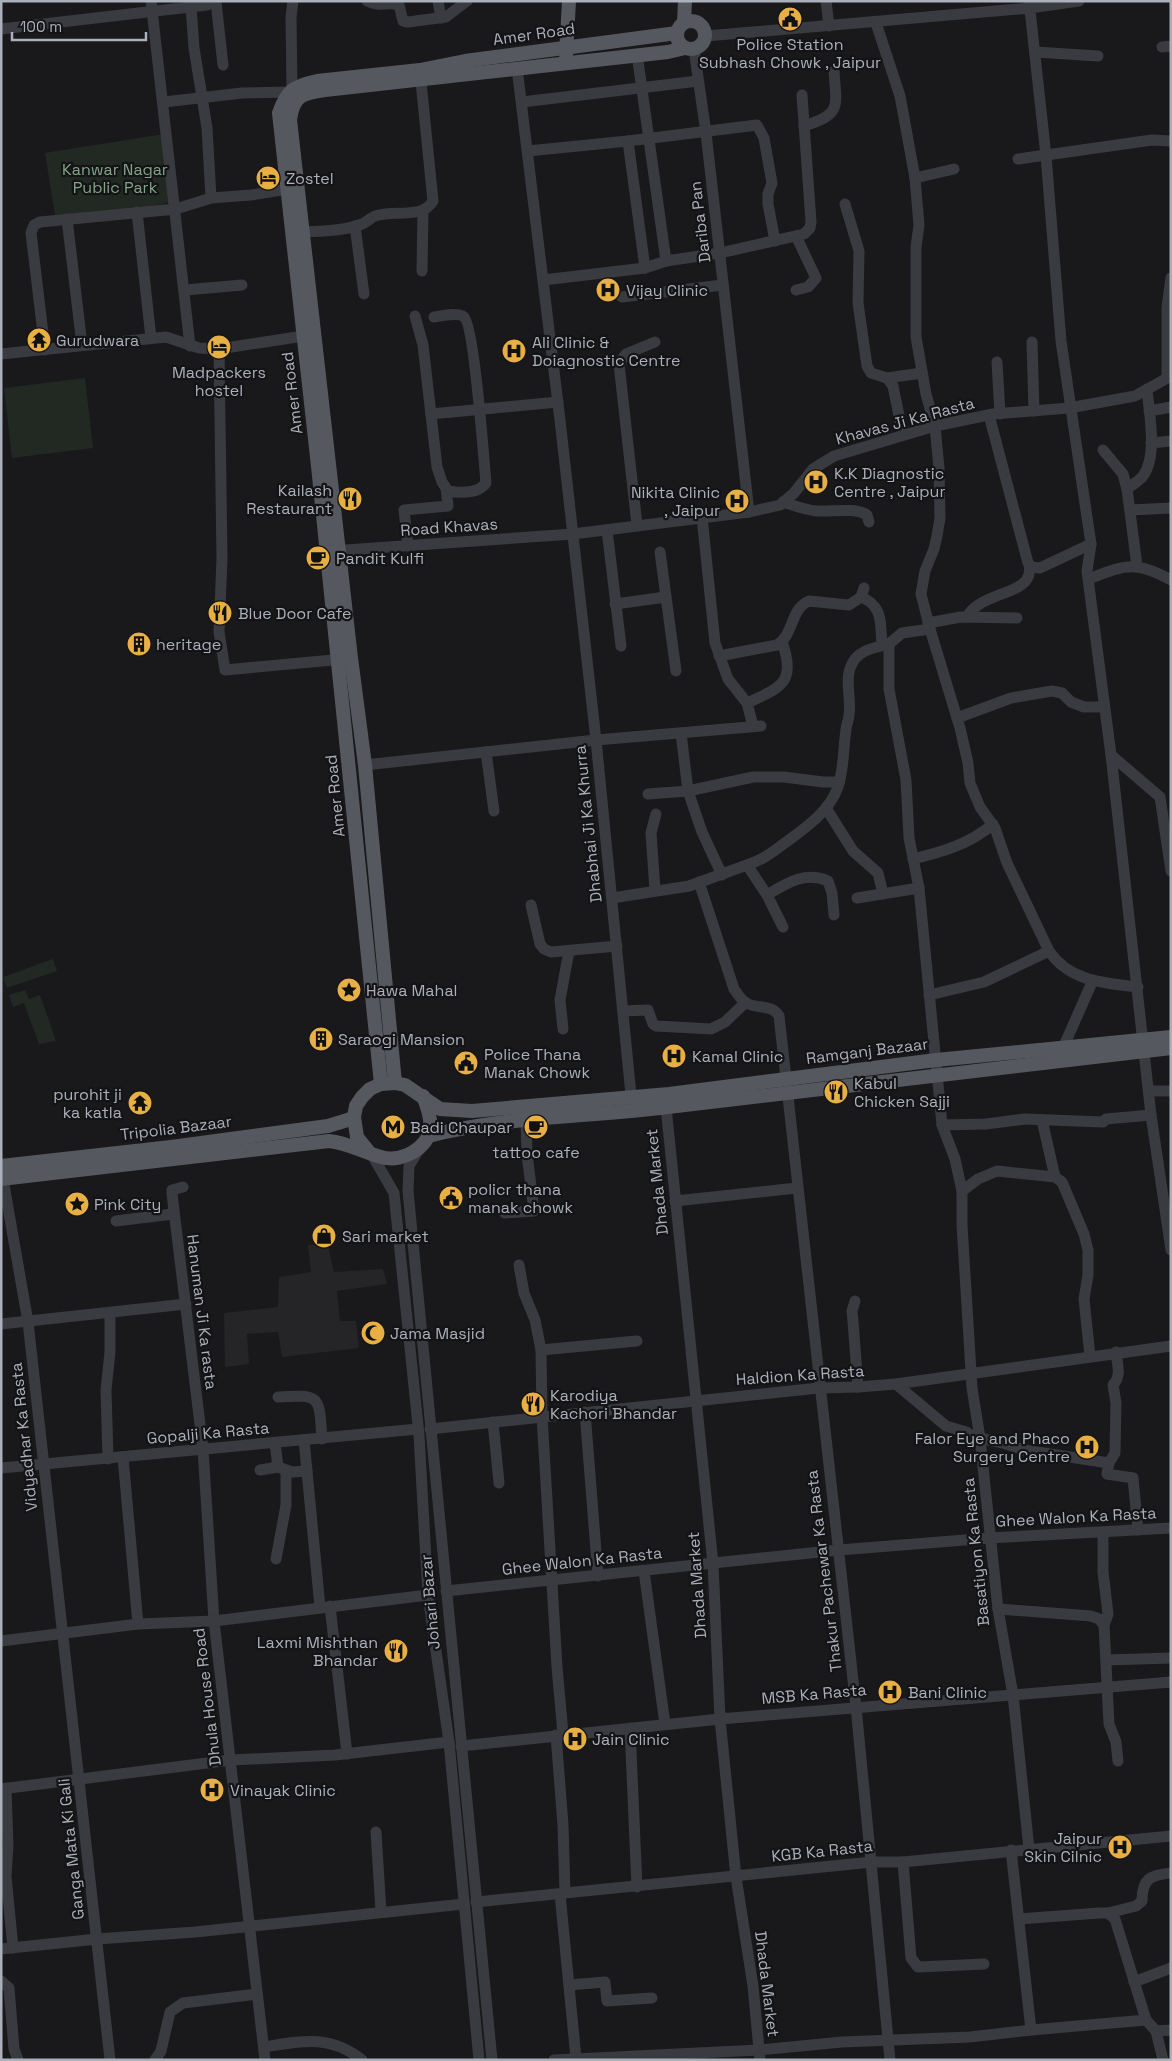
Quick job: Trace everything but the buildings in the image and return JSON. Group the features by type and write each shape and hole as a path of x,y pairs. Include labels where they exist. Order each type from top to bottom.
{"main road":[{"path":"566,63 568,1"},
{"path":"685,1 685,26"},
{"path":"685,26 704,28 706,36 702,44 690,48 679,42 685,26 689,1"},
{"name":"Amer Road","path":"309,335 304,232 292,188 290,120 292,109 297,99 306,93 420,75 465,61 566,47 685,26"},
{"name":"Amer Road","path":"388,1084 309,335 292,188 279,113 284,98 291,91 301,84 317,81 517,68 690,48"},
{"name":"Amer Road","path":"344,659 365,765 388,1084"},
{"name":"Ramganj Bazaar","path":"425,1141 452,1130 526,1121 632,1104 669,1094 937,1074 1145,1046 1171,1037"},
{"name":"Ramganj Bazaar","path":"423,1096 440,1109 456,1111 632,1104 666,1107 936,1060 1063,1048 1145,1046 1171,1048"},
{"path":"388,1084 405,1085 423,1096 430,1116 425,1141 404,1156 393,1159 381,1157 370,1152 357,1137 354,1118 356,1106 362,1097 370,1089 388,1084"},
{"name":"Tripolia Bazaar","path":"2,1172 319,1128 354,1118"},
{"name":"Tripolia Bazaar","path":"2,1172 329,1141 370,1152"}],"street":[{"path":"1,29 152,6 191,7 220,1"},
{"path":"164,102 242,93 291,91 291,17 293,1"},
{"path":"366,1 378,6 393,3 400,5 403,21 408,22 441,18 457,10 466,1"},
{"path":"438,1 441,18"},
{"path":"826,1 829,26"},
{"path":"706,36 876,23 1080,1"},
{"path":"210,3 223,65"},
{"path":"1030,5 1046,156 1061,341 1069,408 1091,544 1086,571 1089,579 1111,755 1152,1115 1170,1230 1171,1250"},
{"path":"152,6 190,346"},
{"path":"191,7 201,98 207,128 211,198"},
{"path":"876,23 900,96 915,178 919,225 916,248 916,337 922,373 935,426 939,468 940,518 934,549 925,571 921,594 968,763 970,782 987,820 993,824 1007,863 1049,952 1057,964 1067,970 1103,984 1138,987"},
{"name":"Dariba Pan","path":"690,48 698,81 706,133 749,512"},
{"path":"1035,52 1098,56"},
{"path":"637,54 666,261"},
{"name":"Dhabhai Ji Ka Khurra","path":"517,68 558,402 596,740 632,1104"},
{"path":"804,126 824,120 833,112 836,103 834,70"},
{"path":"304,232 328,231 355,226 375,216 423,211 430,207 433,201 420,75"},
{"path":"522,102 698,81"},
{"path":"543,280 645,268 666,261 720,253 804,234 810,228 811,222 802,95"},
{"path":"528,151 706,133 757,125 764,138 772,183 768,194 768,204 775,241"},
{"path":"1018,159 1152,140 1171,141"},
{"path":"628,141 645,268"},
{"path":"915,178 954,169"},
{"path":"45,350 31,233 34,226 40,222 176,208 211,198 251,195 292,188"},
{"path":"845,204 859,252 858,303 867,366 871,373 887,378 922,373"},
{"path":"422,271 423,211"},
{"path":"137,212 151,338"},
{"path":"67,219 82,345"},
{"path":"355,226 364,294"},
{"path":"796,236 816,278 808,287 796,290"},
{"path":"1169,377 1167,307 1171,278"},
{"path":"184,290 242,285"},
{"path":"622,297 723,285"},
{"path":"434,317 459,315 467,321 486,483 479,490 458,492 446,488"},
{"path":"408,546 404,510 448,506 446,488 437,467 423,345 416,316"},
{"path":"1,354 166,337 190,346 219,349 309,335"},
{"path":"637,525 619,364 626,354 655,342"},
{"path":"1032,342 1034,411"},
{"path":"219,349 222,559 219,632 225,670 344,659"},
{"path":"967,618 972,608 1023,584 1028,577 1030,565 994,414 997,362"},
{"name":"Khavas Ji Ka Rasta","path":"573,534 749,512 780,505 794,493 813,469 834,456 935,426 994,414 1069,408 1136,396 1169,377"},
{"path":"887,378 896,393 903,435"},
{"path":"1127,488 1143,477 1147,468 1151,443 1147,390"},
{"path":"432,414 558,402"},
{"path":"1149,411 1171,407"},
{"path":"1151,443 1171,441"},
{"path":"1103,450 1123,474 1127,488 1137,566"},
{"path":"783,502 802,509 817,511 858,511 867,516 870,522"},
{"path":"1130,510 1171,508"},
{"path":"365,765 596,740 757,726 747,703 728,678 715,643 702,517"},
{"path":"607,530 621,646"},
{"name":"Road Khavas","path":"333,551 573,534"},
{"path":"1030,565 1040,568 1091,544"},
{"path":"660,552 676,671"},
{"path":"1089,579 1116,569 1137,566 1146,568 1171,580"},
{"name":"Basatiyon Ka Rasta","path":"782,642 790,632 800,607 804,603 809,601 849,605 862,593 878,611 886,645 889,689 906,780 908,838 919,888 942,1125 955,1159 962,1191 962,1225 972,1388 980,1438 998,1609 1013,1695 1029,1849"},
{"path":"616,604 666,597"},
{"path":"612,898 676,888 722,875 761,861 810,825 826,808 838,788 849,715 847,683 856,659 870,649 886,645 902,633 961,617 1017,618"},
{"path":"719,656 770,647 782,642 788,662 784,681 779,687 747,703"},
{"path":"956,718 1011,698 1052,691 1062,693 1071,702 1084,707 1104,707"},
{"path":"681,733 688,791 702,832 722,875"},
{"path":"486,752 494,811"},
{"path":"1111,755 1160,797 1171,871"},
{"path":"648,794 688,791 753,777 784,777 839,782"},
{"path":"826,808 853,850 878,873 883,894"},
{"path":"655,890 651,833 656,814"},
{"path":"913,859 961,844 981,834 993,824"},
{"path":"747,865 767,895 783,927"},
{"path":"767,895 794,880 811,876 820,878 828,881 834,915"},
{"path":"623,1011 648,1010 653,1024 656,1026 711,1029 725,1022 745,1003 734,989 699,882"},
{"path":"857,898 919,888"},
{"path":"530,905 540,944 544,949 551,952 617,946"},
{"path":"563,1029 560,1000 569,951"},
{"path":"929,995 984,982 1049,952"},
{"path":"1063,1048 1093,980"},
{"name":"Thakur Pachewar Ka Rasta","path":"745,1003 775,1010 779,1016 856,1707 890,2060"},
{"path":"1150,1091 1171,1091"},
{"name":"Dhada Market","path":"666,1107 713,1564 720,1719 736,1877 753,1986 760,2055"},
{"path":"942,1125 986,1124 1025,1119 1103,1122 1106,1119 1152,1115"},
{"path":"1042,1120 1055,1177"},
{"path":"506,1213 534,1211 527,1154 526,1121"},
{"name":"Johari Bazar","path":"425,1141 409,1166 408,1191 446,1591 455,1744 470,1903 474,2002 479,2060"},
{"name":"Johari Bazar","path":"370,1152 394,1193 418,1429 428,1595 455,1744"},
{"path":"962,1191 978,1179 997,1171 1055,1177 1062,1182 1087,1242 1089,1260 1084,1299 1090,1356"},
{"name":"Vidyadhar Ka Rasta","path":"2,1172 28,1322 63,1634"},
{"name":"Hanuman Ji Ka rasta","path":"183,1187 172,1190 203,1449"},
{"path":"675,1201 797,1188"},
{"path":"116,1222 174,1214"},
{"path":"519,1265 524,1293 535,1320 541,1350 542,1416 553,1581 560,1735 563,1893 568,1985 576,2058"},
{"path":"855,1301 852,1311 858,1387"},
{"path":"1,1324 186,1304"},
{"path":"108,1459 106,1390 110,1352 110,1313"},
{"path":"541,1350 637,1341"},
{"name":"Haldion Ka Rasta","path":"430,1429 819,1388 896,1384 1116,1352 1171,1346"},
{"path":"1116,1352 1119,1375 1118,1380 1113,1385 1116,1402 1115,1453 1109,1463 1107,1474 1133,1478 1138,1530"},
{"path":"896,1384 946,1426 1024,1450 1109,1463"},
{"path":"278,1397 305,1395 314,1398 320,1408 322,1439"},
{"path":"586,1412 598,1576"},
{"path":"493,1422 499,1483"},
{"name":"Gopalji Ka Rasta","path":"1,1468 418,1429"},
{"path":"304,1440 346,1754"},
{"path":"275,1443 282,1469 286,1505 276,1559"},
{"name":"Dhula House Road","path":"203,1449 214,1621 265,2060"},
{"path":"123,1457 138,1624"},
{"path":"260,1470 307,1471"},
{"name":"Ghee Walon Ka Rasta","path":"446,1591 838,1550 990,1538 1171,1528"},
{"path":"1103,1532 1103,1572 1108,1614 1104,1625 1109,1724 1116,1742 1118,1761"},
{"path":"644,1571 665,1724"},
{"path":"1,1641 138,1624 214,1621 325,1606 428,1595"},
{"path":"998,1609 1091,1616 1098,1619 1104,1625"},
{"name":"Ganga Mata Ki Gali","path":"63,1634 110,2060"},
{"path":"1106,1660 1171,1658"},
{"name":"MSB Ka Rasta","path":"3,1789 231,1760 346,1754 856,1707 1171,1682"},
{"path":"630,1728 637,1887"},
{"path":"3,1789 8,1846 6,1876 13,1948"},
{"path":"376,1832 381,1912"},
{"name":"KGB Ka Rasta","path":"1,1949 249,1926 872,1862 903,1862 1011,1850 1171,1836"},
{"path":"1011,1850 1030,2030"},
{"path":"903,1862 911,1958 918,1967 984,1964"},
{"path":"1019,1919 1108,1913 1136,1906 1142,1900 1143,1886 1147,1880 1161,1874 1171,1873"},
{"name":"Johari Bazar","path":"470,1903 486,2000 492,2060"},
{"path":"1108,1913 1115,1918 1146,2020 1156,2031 1163,2060"},
{"path":"1134,1982 1171,1968"},
{"path":"1,1981 9,1988 14,2049 18,2060"},
{"path":"568,1985 605,1982 607,2001 652,1998"},
{"path":"155,2060 160,2052 170,2012 175,2007 183,2003 257,1994"},
{"path":"474,2002 486,2000"},
{"path":"554,2060 760,2055 842,2042 970,2037 1146,2020"},
{"path":"1156,2031 1171,2030"},
{"path":"264,2046 322,2041 348,2048 362,2060"}],"shaded area":[{"path":"308,1245 328,1245 334,1272 383,1269 387,1284 337,1291 340,1321 356,1321 359,1348 282,1357 278,1332 247,1334 249,1364 225,1367 224,1313 278,1307 279,1277 311,1272"}],"green space":[{"name":"Kanwar Nagar Public Park","path":"164,134 175,201 115,214 55,215 45,153"},
{"path":"85,378 93,448 12,458 4,388"},
{"path":"53,959 57,971 7,988 3,977"},
{"path":"25,990 29,999 40,995 56,1041 39,1044 24,1003 13,1007 9,995"}],"place":[{"name":"Police Station Subhash Chowk , Jaipur","path":"790,19"},
{"name":"Zostel","path":"268,178"},
{"name":"Vijay Clinic","path":"608,290"},
{"name":"Gurudwara","path":"39,340"},
{"name":"Madpackers hostel","path":"219,347"},
{"name":"Ali Clinic & Doiagnostic Centre","path":"514,351"},
{"name":"K.K Diagnostic Centre , Jaipur","path":"816,482"},
{"name":"Kailash Restaurant","path":"350,499"},
{"name":"Nikita Clinic , Jaipur","path":"737,501"},
{"name":"Pandit Kulfi","path":"318,558"},
{"name":"Blue Door Cafe","path":"220,613"},
{"name":"heritage","path":"139,644"},
{"name":"Hawa Mahal","path":"349,990"},
{"name":"Saraogi Mansion","path":"321,1039"},
{"name":"Kamal Clinic","path":"674,1056"},
{"name":"Police Thana Manak Chowk","path":"466,1063"},
{"name":"Kabul Chicken Sajji","path":"836,1092"},
{"name":"purohit ji ka katla","path":"140,1103"},
{"name":"Badi Chaupar","path":"393,1127"},
{"name":"tattoo cafe","path":"536,1127"},
{"name":"policr thana manak chowk","path":"451,1198"},
{"name":"Pink City","path":"77,1204"},
{"name":"Sari market","path":"324,1236"},
{"name":"Jama Masjid","path":"373,1333"},
{"name":"Karodiya Kachori Bhandar","path":"533,1404"},
{"name":"Falor Eye and Phaco Surgery Centre","path":"1087,1447"},
{"name":"Laxmi Mishthan Bhandar","path":"396,1651"},
{"name":"Bani Clinic","path":"890,1692"},
{"name":"Jain Clinic","path":"575,1739"},
{"name":"Vinayak Clinic","path":"212,1790"},
{"name":"Jaipur Skin Cilnic","path":"1120,1847"}]}
